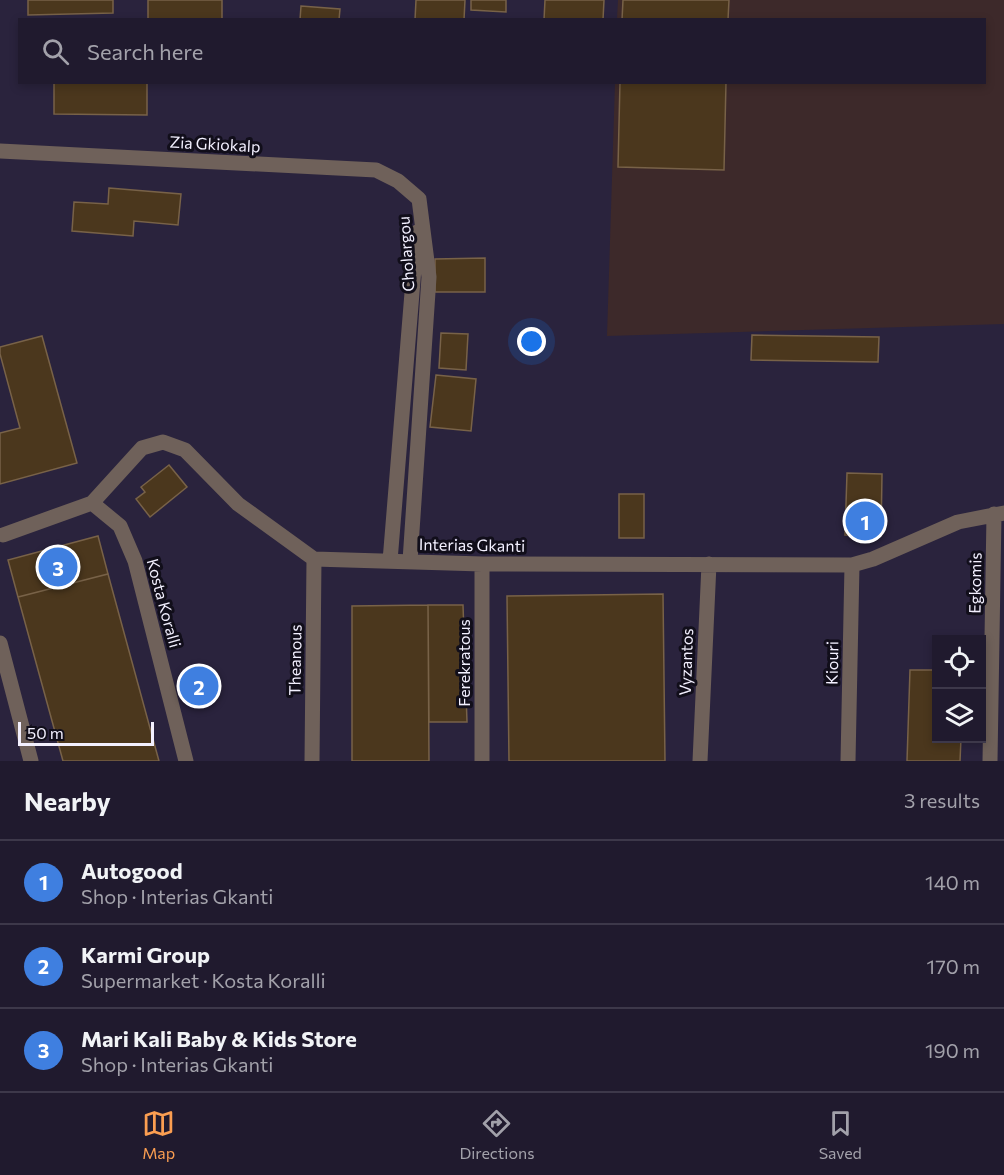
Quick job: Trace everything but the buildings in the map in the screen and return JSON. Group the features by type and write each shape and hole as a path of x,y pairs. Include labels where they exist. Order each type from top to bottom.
{"street":[{"name":"Zia Gkiokalp","path":"0,151 375,170 398,181 419,199"},
{"name":"Cholargou","path":"390,561 419,199"},
{"name":"Cholargou","path":"410,561 429,276 419,199"},
{"path":"3,535 92,503 142,448 163,442 185,450 238,504 314,559"},
{"name":"Kosta Koralli","path":"92,503 120,526 135,561 186,761"},
{"name":"Interias Gkanti","path":"314,559 482,564 852,565 873,559 958,522 999,514"},
{"name":"Egkomis","path":"990,761 999,514"},
{"name":"Theanous","path":"312,761 314,559"},
{"name":"Ferekratous","path":"482,564 482,761"},
{"name":"Vyzantos","path":"700,761 708,564"},
{"name":"Kiouri","path":"848,761 852,565"},
{"path":"0,643 31,761"}],"shaded area":[{"path":"618,0 1004,0 1004,324 607,336 615,84 986,84 986,18 617,18"}],"place":[{"name":"Autogood","path":"865,521"},
{"name":"Mari Kali Baby & Kids Store","path":"58,567"},
{"name":"Karmi Group","path":"199,686"}]}
